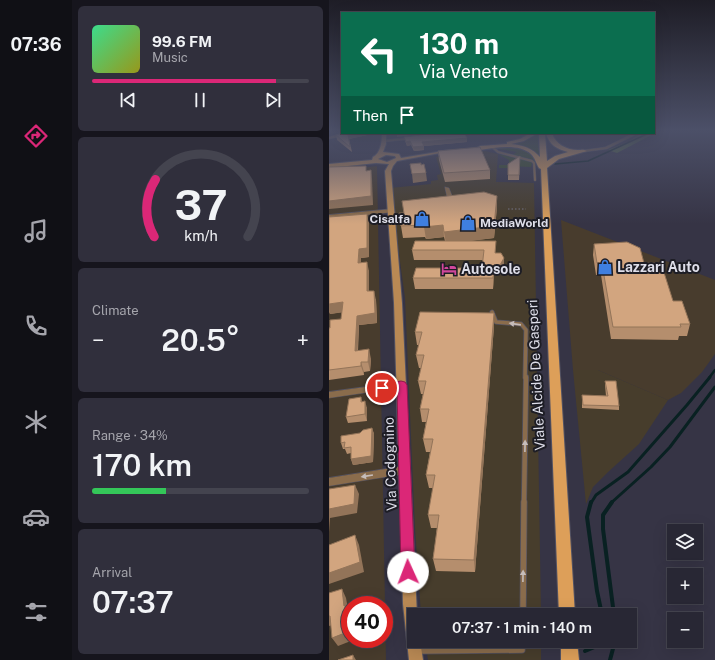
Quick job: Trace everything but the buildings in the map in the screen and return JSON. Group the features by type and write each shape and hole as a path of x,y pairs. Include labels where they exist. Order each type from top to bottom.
{"main road":[{"path":"539,162 540,166 544,170 550,162"},
{"name":"Viale Alcide De Gasperi","path":"544,162 567,608"},
{"path":"569,648 570,660"}],"street":[{"path":"329,166 360,162"},
{"path":"380,162 388,171 393,162"},
{"name":"Via Codognino","path":"388,171 399,303 409,604 415,656"},
{"path":"447,188 451,201"},
{"path":"329,217 392,211"},
{"path":"329,395 401,385"},
{"path":"329,482 405,470"}],"lane":[{"path":"533,162 535,180"},
{"path":"492,312 496,322 521,324 526,330 523,608"},
{"path":"415,656 522,650 522,648"}],"path":[{"path":"508,209 525,209"}],"shaded area":[{"path":"437,162 497,162 496,182 534,183 541,608 421,608 415,528 405,298 390,188 431,184 431,181 438,180 437,175 441,174"},
{"path":"377,166 385,596 341,596 341,648 386,648 386,660 329,660 329,172"},
{"path":"561,220 715,280 715,354 702,372 681,393 668,400 598,370 573,370"},
{"path":"573,370 598,370 668,400 639,444 593,487 586,504"},
{"path":"426,648 541,648 541,660 428,660"}],"green space":[{"path":"509,162 532,163 531,167 509,166 508,168 499,168 499,165 509,165"}],"waterway":[{"path":"555,164 579,162"},
{"path":"709,378 715,370"},
{"path":"591,503 596,495 628,472 710,377"},
{"path":"612,502 651,467 670,447 715,387"},
{"path":"591,502 587,517 601,608"},
{"path":"612,502 603,515 603,529 613,608"},
{"path":"585,651 592,648"},
{"path":"610,660 613,648"}],"place":[{"name":"Cisalfa","path":"422,219"},
{"name":"MediaWorld","path":"468,223"},
{"name":"Lazzari Auto","path":"605,267"},
{"name":"Autosole","path":"449,269"}],"route":[{"path":"382,388 401,385 408,572"}]}
